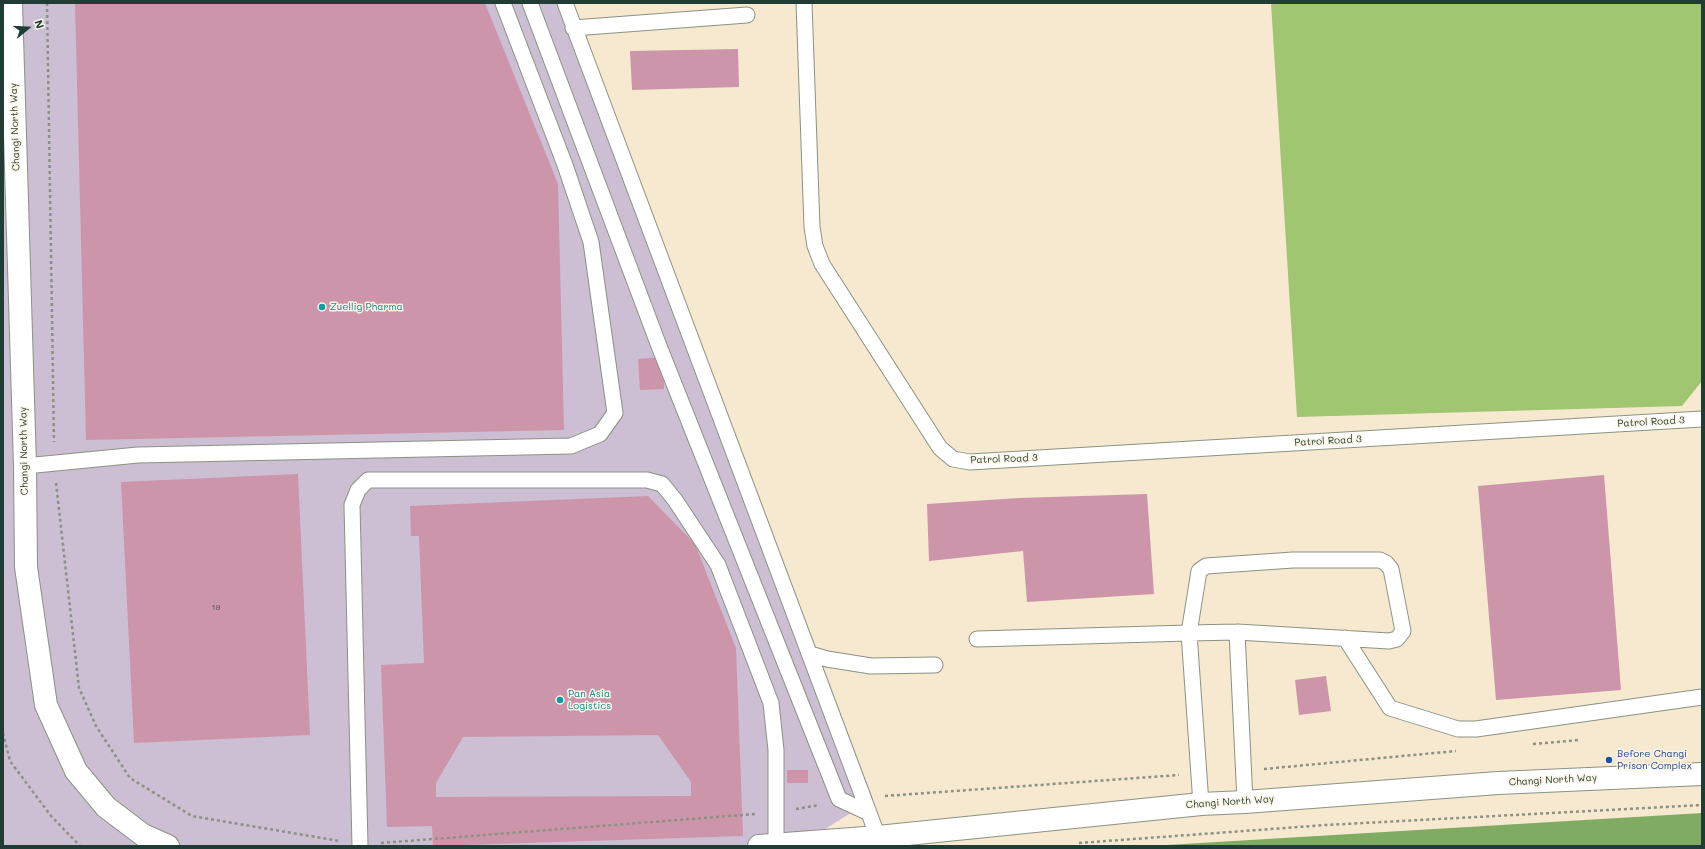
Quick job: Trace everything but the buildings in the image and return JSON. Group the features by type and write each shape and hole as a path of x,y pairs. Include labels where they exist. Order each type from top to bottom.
{"street":[{"name":"Changi North Way","path":"11,3 25,466 26,567 46,705 76,771 106,807 143,835 168,846"},
{"name":"Changi North Way","path":"768,845 878,837 1201,804 1245,802 1498,782 1702,774"}],"lane":[{"path":"25,466 138,455 571,446 600,434 615,413 591,242 565,165 503,3"},
{"path":"530,3 659,346 839,799 869,813"},
{"path":"565,3 573,28 878,837"},
{"name":"Patrol Road 3","path":"804,3 812,227 815,246 822,264 940,448 954,458 970,462 978,462 1702,419"},
{"path":"573,28 747,15"},
{"path":"360,845 352,505 358,490 368,480 647,480 662,484 676,500 718,565 771,703 776,750 776,812 768,845"},
{"path":"976,639 1189,633 1237,632 1389,640 1397,639 1403,631 1391,569 1386,563 1380,560 1293,560 1206,566 1199,571 1189,633 1201,804"},
{"path":"1237,632 1245,802"},
{"path":"1345,638 1390,708 1458,729 1476,729 1702,697"},
{"path":"810,654 827,659 871,666 935,665"}],"path":[{"path":"47,3 54,463 79,688 96,726 130,778 192,816 360,845 776,812 842,801"},
{"path":"3,733 10,761 50,816 80,846"},
{"path":"1078,843 1326,825 1702,805"}],"shaded area":[{"path":"3,3 573,3 873,799 798,846 3,846"}],"green space":[{"path":"1271,3 1702,3 1702,381 1682,406 1297,417"},
{"path":"1702,813 1702,846 1150,846"}],"place":[{"name":"Zuellig Pharma","path":"322,307"},
{"name":"Pan Asia Logistics","path":"560,700"},
{"name":"Before Changi Prison Complex","path":"1609,760"}]}
